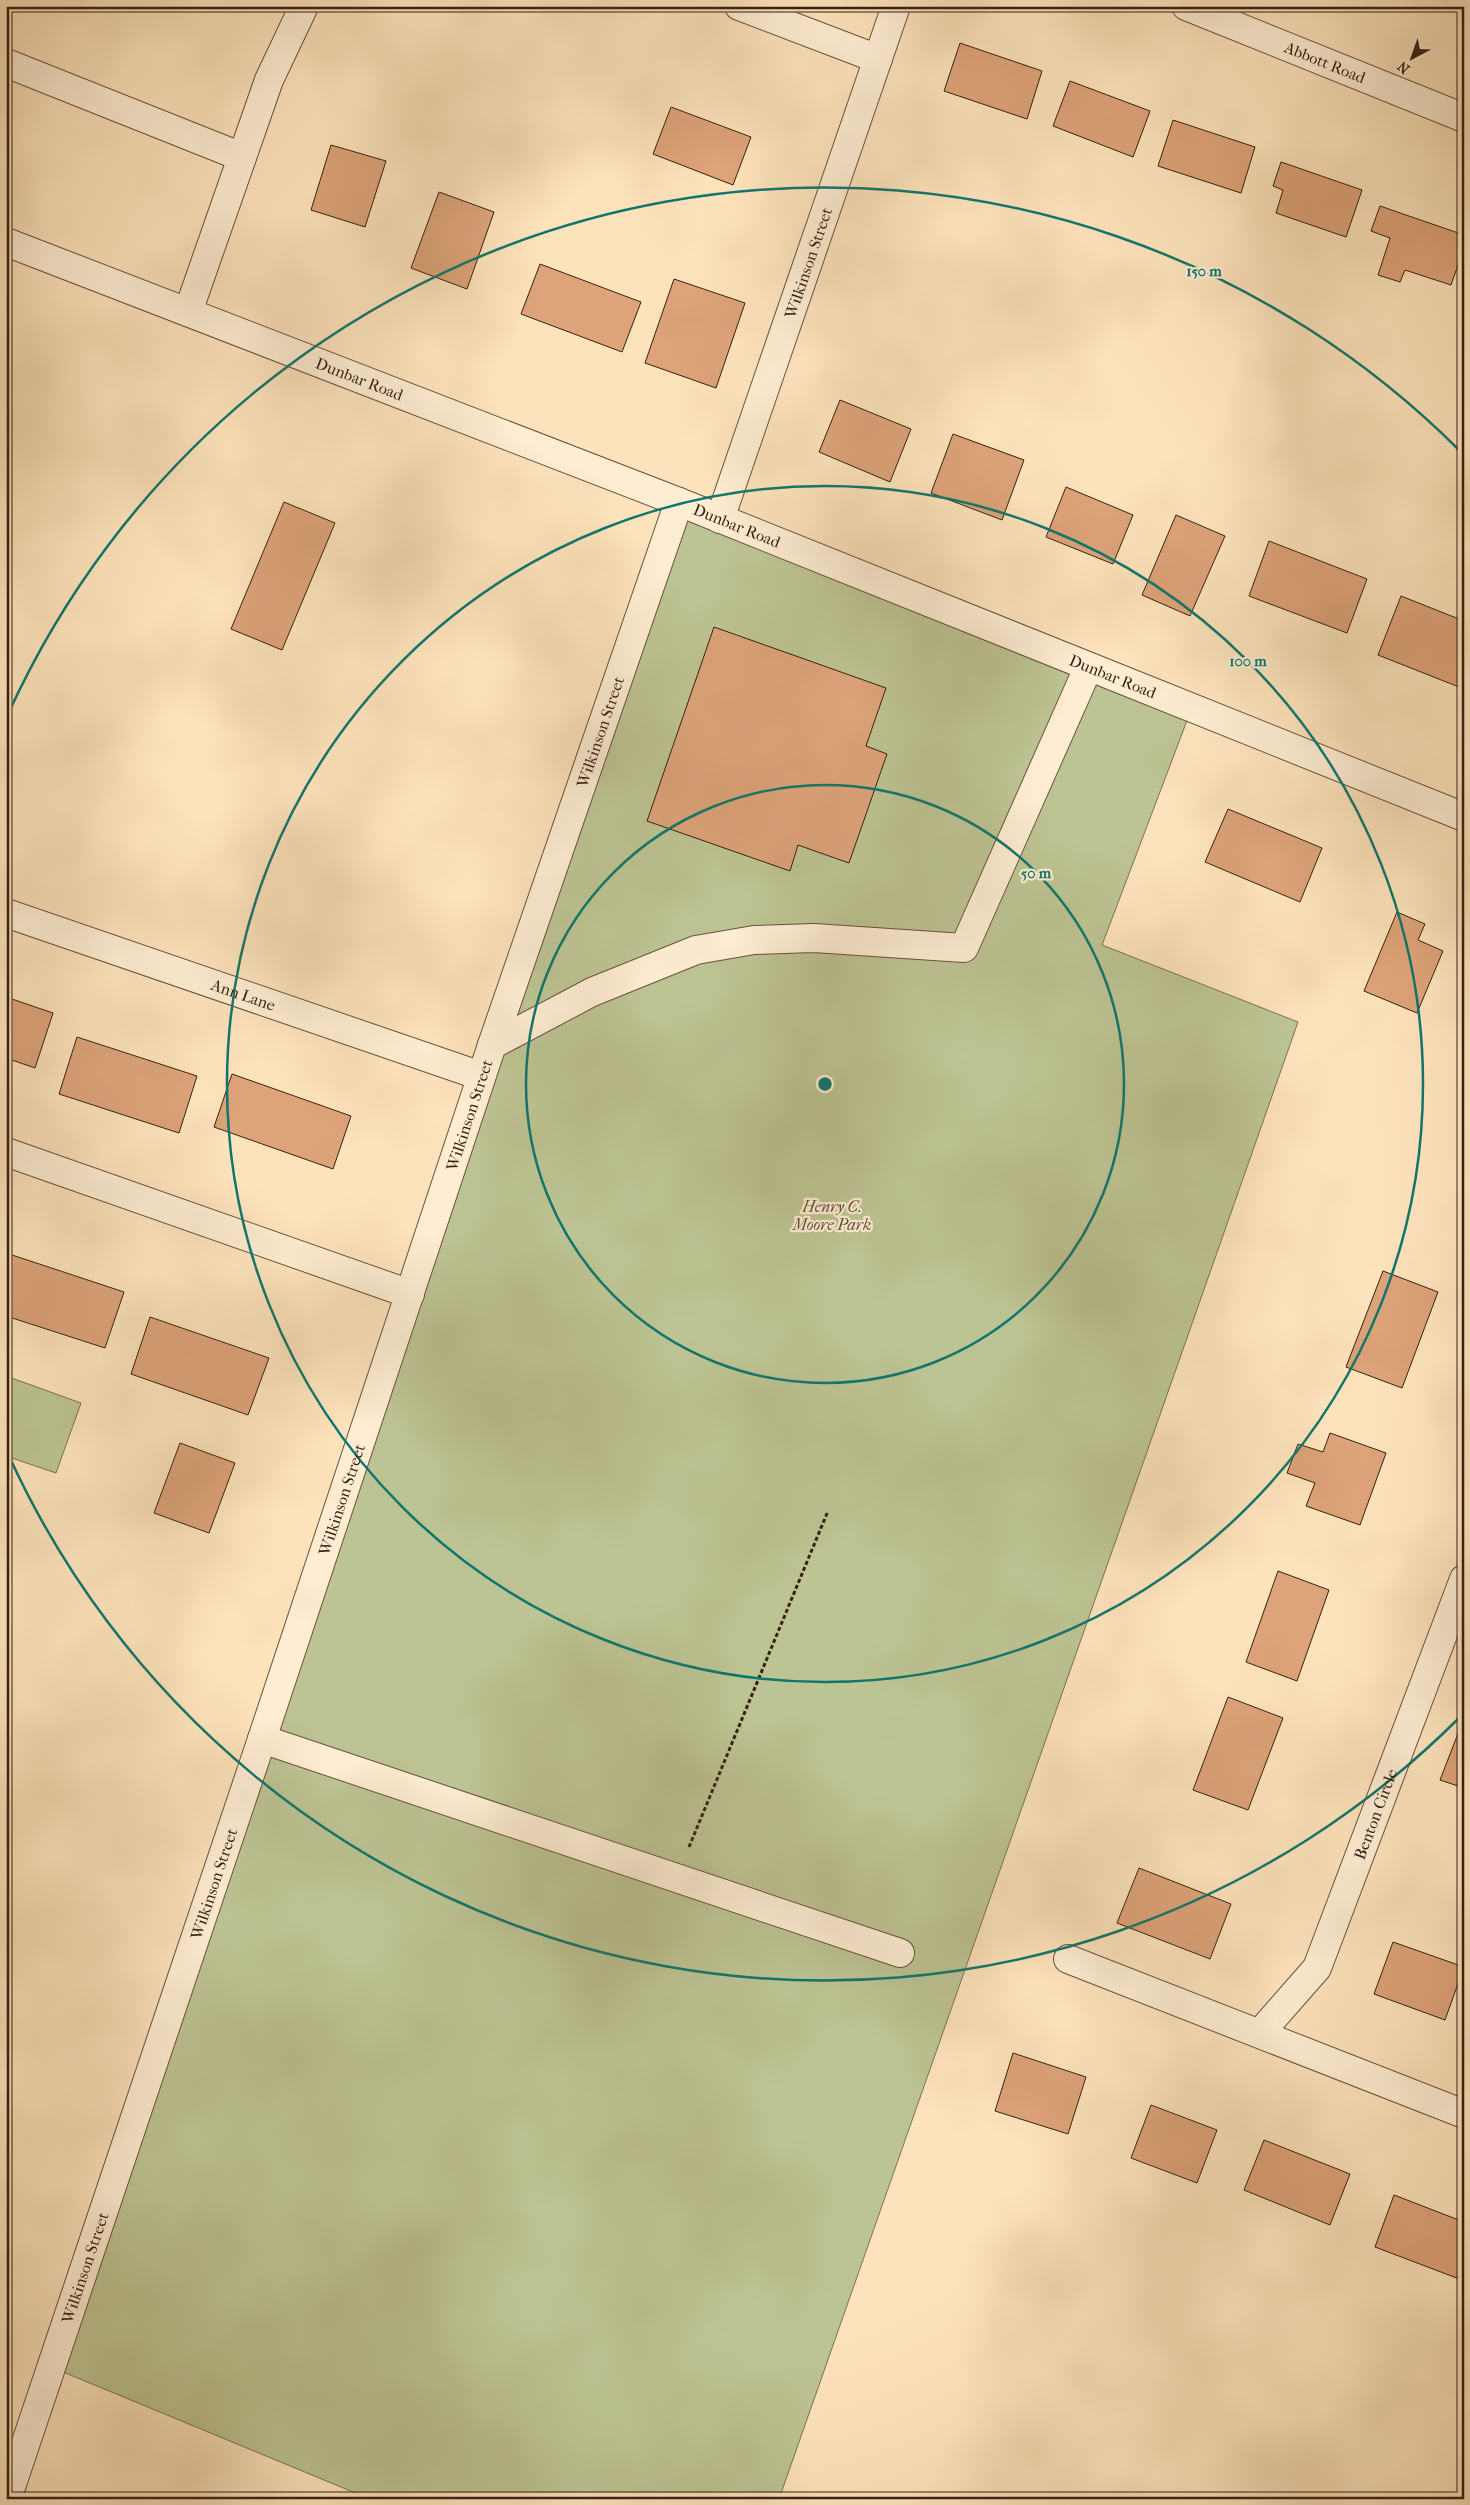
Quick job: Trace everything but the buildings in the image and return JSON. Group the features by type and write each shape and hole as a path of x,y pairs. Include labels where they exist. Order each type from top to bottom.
{"street":[{"path":"188,312 269,80 304,6"},
{"path":"739,6 878,59"},
{"name":"Wilkinson Street","path":"720,519 896,6"},
{"name":"Abbott Road","path":"1186,6 1464,118"},
{"path":"6,63 242,157"},
{"name":"Dunbar Road","path":"6,242 679,502 1088,668 1464,817"},
{"name":"Wilkinson Street","path":"7,2499 492,1045 679,502"},
{"path":"492,1045 592,992 696,950 754,940 814,938 964,948 1088,668"},
{"name":"Ann Lane","path":"6,913 482,1076"},
{"path":"6,1152 410,1294"},
{"name":"Benton Circle","path":"1260,2033 1317,1968 1464,1579"},
{"path":"262,1739 900,1953"},
{"path":"1068,1959 1464,2114"}],"path":[{"path":"676,1877 828,1512"}],"green space":[{"name":"Henry C. Moore Park","path":"679,502 1191,710 1102,945 1298,1022 779,2499 370,2499 51,2367"},
{"path":"6,1376 81,1403 56,1473 6,1456"}]}
